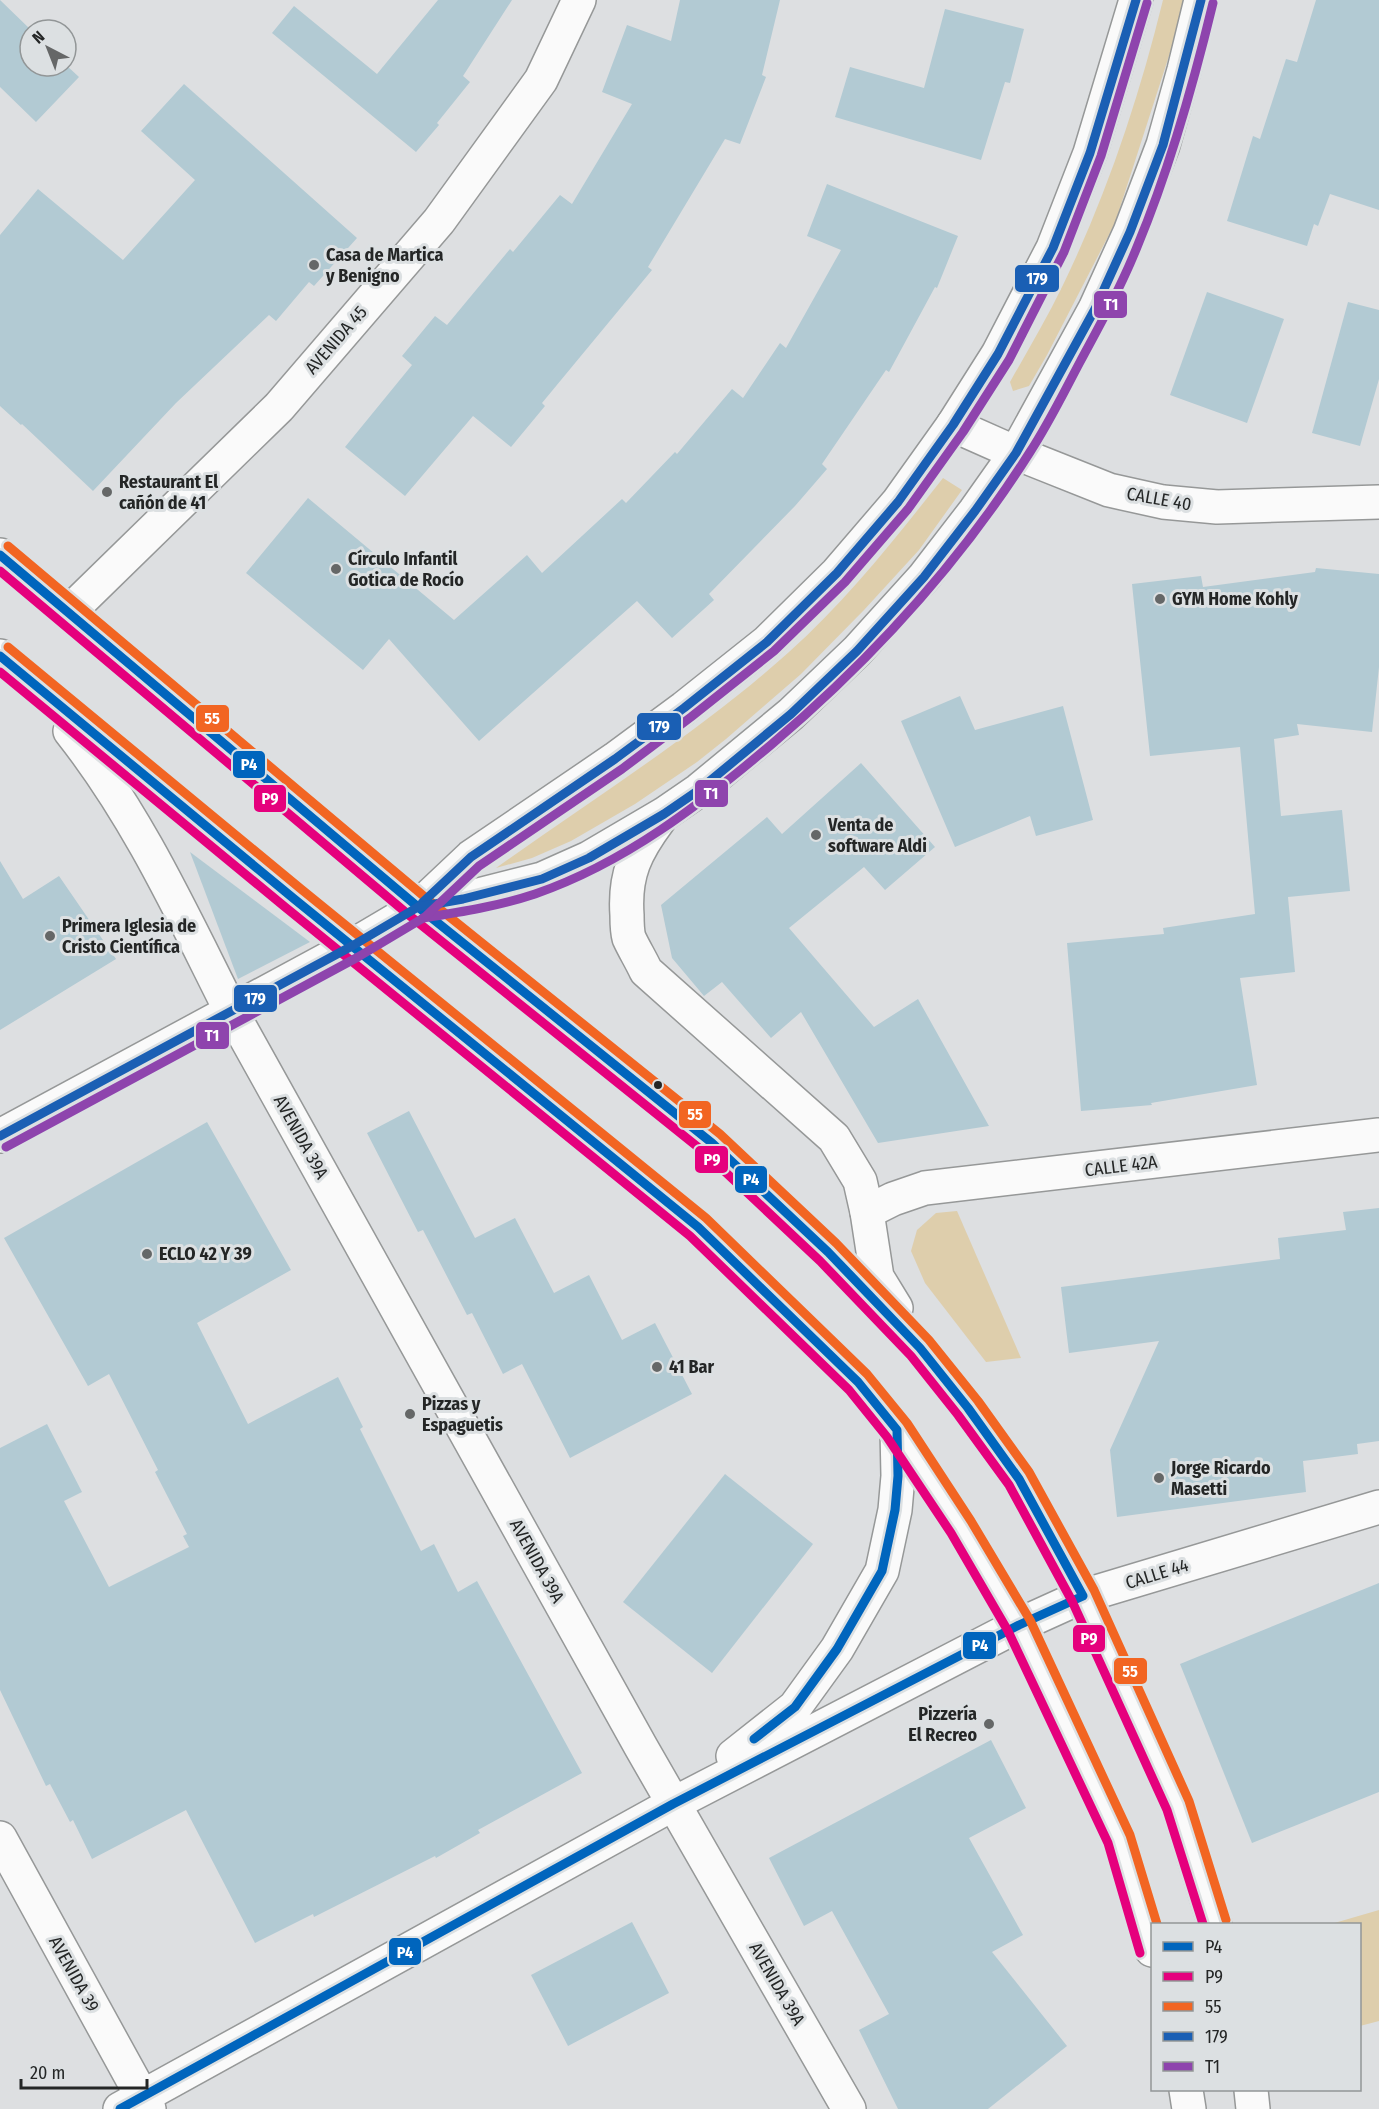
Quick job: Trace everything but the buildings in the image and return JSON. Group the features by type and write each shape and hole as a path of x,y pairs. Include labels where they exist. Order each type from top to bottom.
{"main road":[{"name":"AVENIDA 45","path":"68,613 279,407 439,221 541,80 579,0"},
{"path":"0,1136 352,946 418,907 471,857 615,759 767,642 837,573 898,502 953,424 998,354 1053,248 1090,153 1136,0"},
{"path":"418,907 463,899 542,879 589,858 664,814 699,790 791,714 857,651 924,577 1016,453 1095,309 1130,232 1162,145 1201,0"},
{"name":"CALLE 40","path":"953,424 1016,453 1109,490 1163,502 1217,507 1379,502"},
{"path":"0,555 418,907 712,1143 828,1252 920,1348 968,1408 1019,1479 1083,1596 1178,1806 1215,1923"},
{"path":"0,656 352,946 699,1227 858,1382 897,1430 961,1527 1019,1624 1119,1839 1151,1947"},
{"name":"AVENIDA 39A","path":"32,683 92,759 129,813 178,904 231,1011 673,1804 849,2109"},
{"path":"664,814 641,844 628,879 626,903 628,936 646,971 834,1138 860,1181 877,1277 920,1348"},
{"name":"CALLE 42A","path":"867,1212 893,1199 925,1188 1379,1135"},
{"path":"673,1804 795,1707 837,1648 882,1571 895,1510 898,1476 897,1430"},
{"name":"CALLE 44","path":"137,2105 673,1804 1019,1624 1083,1596 1379,1507"},
{"name":"AVENIDA 39","path":"0,1838 137,2105"},
{"path":"1186,2091 1189,2109"},
{"path":"1251,2091 1253,2109"}],"shaded area":[{"path":"1163,0 1183,0 1177,31 1115,223 1029,386 1013,391 1010,382 1063,285 1108,181 1143,73"},
{"path":"943,478 962,490 919,550 801,674 697,762 635,804 571,841 532,858 496,868 646,764 755,682 810,632 851,590"},
{"path":"957,1211 1021,1358 986,1362 925,1283 911,1251 917,1230 936,1213"},
{"path":"1379,1910 1379,2021 1361,2026 1361,1923 1334,1923"}],"transit line":[{"name":"179","path":"422,903 471,857 615,759 767,642 837,573 898,502 953,425 998,354 1053,248 1090,153 1136,0"},
{"name":"179","path":"0,1136 352,946 418,907 463,899 542,879 589,858 664,814 699,790 791,714 857,651 924,577 1016,453 1095,309 1130,232 1163,145 1201,0"},
{"name":"T1","path":"6,1147 358,957 425,917 479,866 622,769 774,651 845,582 908,509 963,432 1009,360 1064,252 1101,156 1147,3"},
{"name":"T1","path":"423,918 466,911 535,894 600,866 661,830 718,788 809,712 879,643 944,570 975,532 1044,430 1131,262 1170,157 1189,96 1213,3"},
{"name":"55","path":"8,546 426,898 720,1134 836,1243 929,1340 978,1401 1029,1472 1094,1590 1189,1801 1226,1920"},
{"name":"P4","path":"0,555 418,907 712,1143 828,1252 920,1348 968,1408 1019,1479 1083,1596 1019,1625 673,1804 120,2109"},
{"name":"P9","path":"0,571 410,916 704,1152 820,1261 911,1356 1009,1485 1072,1601 1167,1810 1203,1923"},
{"name":"55","path":"8,647 706,1218 867,1374 907,1423 971,1521 1030,1620 1130,1835 1157,1923"},
{"name":"P4","path":"0,656 698,1227 858,1382 897,1430 898,1476 895,1510 882,1571 837,1649 795,1707 754,1739"},
{"name":"P9","path":"0,672 690,1236 849,1390 887,1437 951,1533 1008,1631 1108,1843 1140,1953"}],"place":[{"name":"Casa de Martica y Benigno","path":"314,265"},
{"name":"Restaurant El cañón de 41","path":"107,492"},
{"name":"Círculo Infantil Gotica de Rocío","path":"336,569"},
{"name":"GYM Home Kohly","path":"1160,599"},
{"name":"Venta de software Aldi","path":"816,835"},
{"name":"Primera Iglesia de Cristo Científica","path":"50,936"},
{"name":"ECLO 42 Y 39","path":"147,1254"},
{"name":"41 Bar","path":"657,1367"},
{"name":"Pizzas y Espaguetis","path":"410,1414"},
{"name":"Jorge Ricardo Masetti","path":"1159,1478"},
{"name":"Pizzería El Recreo","path":"989,1724"}]}
